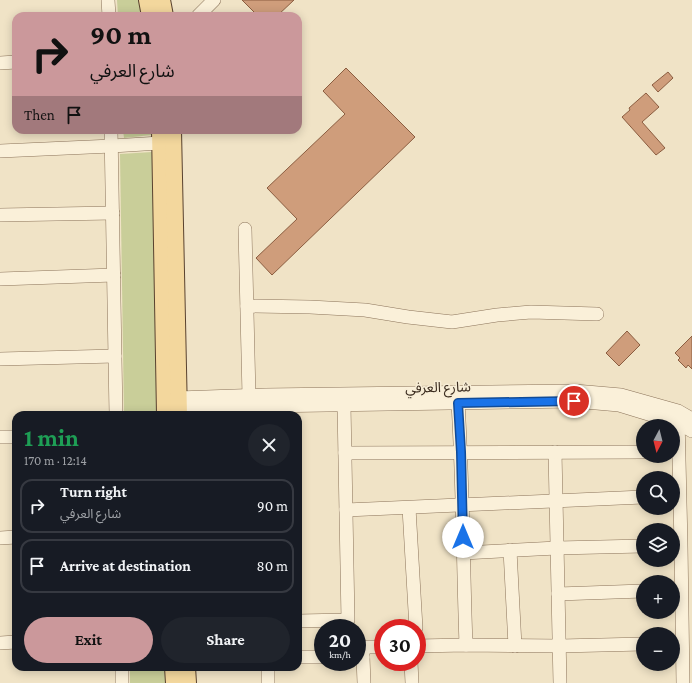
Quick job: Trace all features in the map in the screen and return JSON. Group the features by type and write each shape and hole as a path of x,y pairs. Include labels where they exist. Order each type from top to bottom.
{"main road":[{"path":"147,0 149,12"},
{"path":"162,0 164,12"},
{"path":"173,134 175,409"},
{"path":"160,137 175,409"},
{"path":"174,671 174,683"},
{"path":"187,671 188,683"}],"street":[{"path":"108,0 109,12"},
{"path":"202,12 214,0"},
{"path":"0,63 12,62"},
{"path":"111,134 116,411"},
{"path":"0,151 112,146 160,137"},
{"path":"0,215 113,213"},
{"path":"245,229 249,396"},
{"path":"0,279 114,275"},
{"path":"247,306 365,310 452,322 497,315 530,312 597,314"},
{"path":"0,359 116,356"},
{"name":"شارع العرفي","path":"175,409 575,391 621,395 678,417 692,431"},
{"name":"شارع العرفي","path":"175,409 249,396 265,405 574,401 619,405 692,419"},
{"path":"458,403 463,505 466,645"},
{"path":"302,620 348,620 344,405"},
{"path":"0,437 12,437"},
{"path":"555,452 560,683"},
{"path":"345,453 636,452"},
{"path":"346,510 636,497"},
{"path":"410,508 416,619"},
{"path":"0,538 12,537"},
{"path":"463,553 557,548 636,546"},
{"path":"510,550 515,646"},
{"path":"558,594 636,591"},
{"path":"0,643 12,642"},
{"path":"426,646 560,646 636,644"},
{"path":"302,657 314,657"},
{"path":"680,659 683,683"},
{"path":"122,671 122,683"},
{"path":"268,671 268,683"},
{"path":"362,671 364,683"},
{"path":"411,671 412,683"}],"green space":[{"path":"117,0 139,0 141,12 118,12"},
{"path":"124,134 151,134 151,135 124,138"},
{"path":"152,152 158,411 124,411 120,154"},
{"path":"130,671 165,671 165,683 130,683"}],"building":[{"path":"242,0 294,0 281,12 254,12"},
{"path":"346,68 415,137 272,275 256,258 297,219 267,188 345,114 323,91"},
{"path":"668,72 673,78 658,92 652,85"},
{"path":"646,93 659,107 642,122 665,148 656,155 622,117 630,110 629,108"},
{"path":"627,331 640,345 619,366 606,353"},
{"path":"692,336 692,369 688,365 686,368 678,360 680,358 675,353"}],"route":[{"path":"463,537 458,403 574,401"}]}
